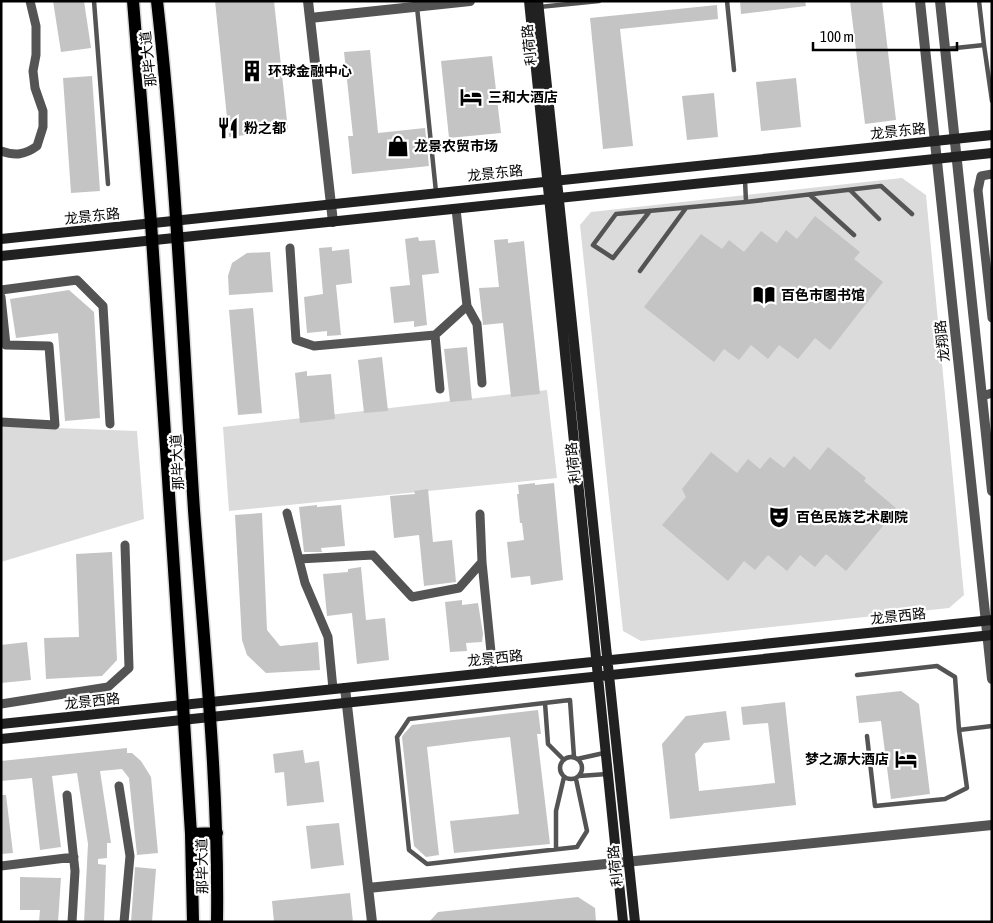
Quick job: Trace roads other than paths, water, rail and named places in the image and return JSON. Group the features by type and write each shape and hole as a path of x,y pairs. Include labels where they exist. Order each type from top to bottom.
{"main road":[{"name":"那毕大道","path":"133,1 151,223 184,705 191,834 192,922"},
{"name":"那毕大道","path":"157,1 165,77 177,238 194,510 210,717 217,833 217,922"},
{"name":"利荷路","path":"529,1 552,181 609,675 635,922"},
{"name":"利荷路","path":"539,4 552,181"},
{"name":"龙景东路","path":"1,239 992,135"},
{"path":"1,256 992,153"},
{"name":"利荷路","path":"554,198 596,661 623,922"},
{"name":"龙景西路","path":"1,724 989,620"},
{"name":"龙景西路","path":"1,739 989,635"},
{"path":"191,834 217,833"}],"street":[{"path":"1,151 12,154 27,153 37,146 43,127 43,111 35,88 32,71 36,55 36,26 30,1"},
{"path":"308,1 333,222"},
{"path":"310,18 413,5 470,1"},
{"name":"龙翔路","path":"920,1 989,620 992,679"},
{"path":"940,1 956,156 987,395 992,491"},
{"path":"992,174 980,176 978,190 992,318"},
{"path":"456,209 467,306 477,324 482,383"},
{"path":"290,248 296,340 314,346 435,335 467,306"},
{"path":"1,290 77,280 103,306 110,424"},
{"path":"1,297 6,345 49,346 55,425 1,422"},
{"path":"435,335 440,390"},
{"path":"287,513 305,583 328,637 333,689"},
{"path":"480,514 482,562 493,672"},
{"path":"1,704 108,687 129,668 125,544"},
{"path":"299,559 373,555 412,597 459,588 482,562"},
{"path":"345,688 372,922"},
{"path":"119,786 130,856 124,922"},
{"path":"68,795 75,871 72,922"},
{"path":"368,888 992,825"},
{"path":"1,866 74,857"}],"lane":[{"path":"94,1 108,184"},
{"path":"539,4 599,1"},
{"path":"727,1 734,70"},
{"path":"979,1 992,102"},
{"path":"413,5 436,194"},
{"path":"945,49 984,45"},
{"path":"745,178 746,202"},
{"path":"650,211 613,258 593,245 616,214 746,202 881,186 912,214"},
{"path":"850,190 879,219"},
{"path":"810,195 854,235"},
{"path":"640,271 686,208"},
{"path":"857,675 937,666 954,677 967,788 945,799 875,806 867,736"},
{"path":"570,700 576,758 582,765 581,773 577,777 587,831 577,847 427,864 410,850 397,737 409,719 570,700"},
{"path":"545,703 548,744 564,760"},
{"path":"960,730 992,726"},
{"path":"556,849 556,811 564,777 560,770 561,763 567,758 606,753"},
{"path":"564,777 568,779 608,774"}],"place":[{"name":"环球金融中心","path":"252,71"},
{"name":"三和大酒店","path":"471,97"},
{"name":"粉之都","path":"228,128"},
{"name":"龙景农贸市场","path":"398,146"},
{"name":"百色市图书馆","path":"764,295"},
{"name":"百色民族艺术剧院","path":"779,517"},
{"name":"梦之源大酒店","path":"906,759"}]}
